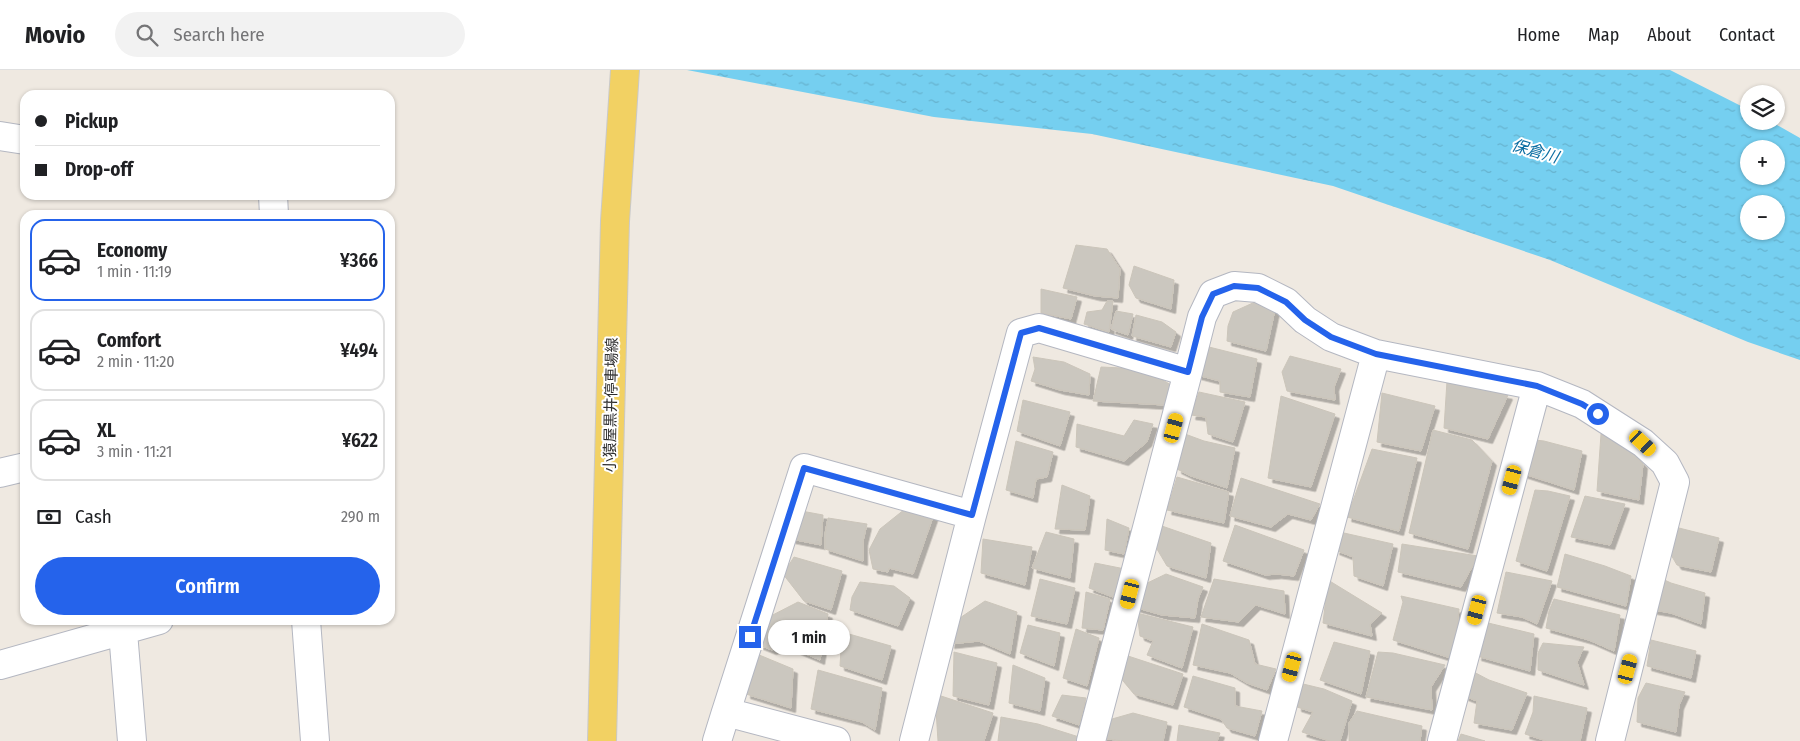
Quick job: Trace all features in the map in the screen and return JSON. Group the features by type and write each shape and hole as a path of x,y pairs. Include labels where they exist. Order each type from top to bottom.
{"main road":[{"name":"小猿屋黒井停車場線","path":"602,741 615,220 625,70"}],"street":[{"path":"0,136 20,139"},
{"path":"1091,741 1202,317 1213,294 1234,286 1258,288 1286,302 1305,320 1331,337 1376,354 1537,386 1582,404 1643,443 1665,463 1675,482 1610,741"},
{"path":"914,741 1021,333 1039,328 1188,372"},
{"path":"1273,741 1376,354"},
{"path":"1442,741 1537,386"},
{"path":"717,741 804,468 972,515"},
{"path":"0,473 20,469"},
{"path":"0,665 123,625 132,741"},
{"path":"306,625 315,741"},
{"path":"726,712 836,741"}],"water":[{"name":"保倉川","path":"687,70 1670,70 1740,105 1740,130 1785,130 1800,138 1800,360 1748,342 1550,260 1333,186 1092,134 934,117"}],"building":[{"path":"1076,245 1107,249 1120,269 1118,298 1095,296 1063,288"},
{"path":"1134,266 1174,280 1171,309 1136,298 1129,285"},
{"path":"1041,289 1077,297 1071,319 1041,313"},
{"path":"1107,301 1113,301 1109,332 1084,324 1087,312 1102,310"},
{"path":"1255,302 1276,305 1266,351 1227,341 1228,326 1233,312"},
{"path":"1116,311 1133,314 1128,335 1111,329"},
{"path":"1136,315 1162,322 1176,332 1171,347 1132,336"},
{"path":"1205,346 1257,359 1250,397 1220,392 1220,381 1197,375"},
{"path":"1290,356 1341,369 1334,387 1335,400 1287,391 1282,372"},
{"path":"1033,357 1064,362 1090,374 1089,395 1060,390 1031,381 1035,369"},
{"path":"1101,367 1144,369 1171,385 1165,405 1093,401"},
{"path":"1447,381 1508,395 1488,439 1444,428"},
{"path":"1199,392 1245,402 1233,442 1208,434 1206,417 1191,415"},
{"path":"1382,393 1435,406 1421,451 1377,442"},
{"path":"1281,396 1335,414 1311,487 1268,478"},
{"path":"1023,400 1070,412 1060,446 1017,431"},
{"path":"1134,420 1153,424 1147,442 1124,461 1076,447 1077,424 1124,436"},
{"path":"1433,430 1472,440 1492,461 1468,549 1409,533"},
{"path":"1185,434 1204,441 1235,448 1227,488 1191,476 1177,469"},
{"path":"1601,434 1622,442 1643,464 1639,500 1597,491"},
{"path":"1526,439 1544,441 1582,451 1574,490 1521,473"},
{"path":"1016,441 1053,452 1047,477 1036,479 1033,498 1006,490"},
{"path":"1372,449 1417,458 1399,531 1347,517"},
{"path":"1177,477 1229,492 1224,523 1167,510"},
{"path":"1241,478 1320,504 1311,520 1288,514 1271,527 1230,516"},
{"path":"1062,485 1090,496 1085,530 1055,529"},
{"path":"1535,490 1570,496 1547,571 1516,561"},
{"path":"1585,496 1625,504 1610,545 1571,537"},
{"path":"910,505 934,514 913,574 889,568 888,572 873,569 869,550 880,529"},
{"path":"796,510 823,515 821,545 791,539"},
{"path":"828,518 867,524 863,541 863,561 825,549"},
{"path":"1107,519 1129,528 1124,554 1105,550"},
{"path":"1159,525 1211,543 1206,578 1167,566 1154,544"},
{"path":"1235,525 1304,550 1294,576 1265,575 1223,561"},
{"path":"1675,527 1719,538 1711,572 1677,565 1667,548"},
{"path":"1046,532 1074,539 1070,578 1032,568"},
{"path":"1344,533 1393,544 1383,586 1354,576 1353,557 1335,550"},
{"path":"983,539 1032,547 1025,585 981,573"},
{"path":"1402,544 1478,556 1461,587 1398,572"},
{"path":"1565,554 1631,576 1626,606 1557,587"},
{"path":"794,557 842,571 831,610 804,601 783,574"},
{"path":"1095,563 1125,569 1113,597 1089,588"},
{"path":"1506,572 1552,581 1537,624 1522,617 1497,613"},
{"path":"1166,574 1203,587 1198,599 1195,618 1162,615 1134,607 1139,587"},
{"path":"1658,577 1705,593 1701,624 1671,613 1648,609"},
{"path":"1040,579 1075,588 1067,624 1031,616"},
{"path":"1214,579 1284,591 1285,614 1256,605 1239,622 1201,617"},
{"path":"1328,580 1382,613 1370,624 1372,636 1323,623"},
{"path":"860,582 894,586 910,598 898,626 850,610 852,597"},
{"path":"1086,592 1110,599 1103,630 1082,628"},
{"path":"1401,596 1459,609 1454,659 1393,640 1403,602"},
{"path":"1554,599 1620,615 1614,651 1589,640 1546,628 1549,611"},
{"path":"985,601 1017,612 1010,654 979,641 950,644 954,622"},
{"path":"798,602 828,614 820,660 785,645 772,650 759,645 763,620"},
{"path":"1137,613 1193,627 1182,668 1147,655 1153,641 1140,636"},
{"path":"1484,622 1534,634 1530,671 1477,656"},
{"path":"1202,624 1249,640 1255,664 1276,669 1267,690 1247,683 1230,673 1193,665"},
{"path":"1028,625 1060,633 1054,666 1020,653"},
{"path":"1076,629 1099,638 1087,686 1063,678"},
{"path":"842,632 891,646 882,680 840,666"},
{"path":"1651,640 1696,651 1691,678 1647,666"},
{"path":"1334,642 1370,651 1361,694 1320,680"},
{"path":"1543,643 1584,647 1577,662 1584,685 1538,670 1538,653"},
{"path":"752,652 793,669 791,708 746,694"},
{"path":"954,652 997,663 989,705 953,696"},
{"path":"1378,652 1393,653 1445,665 1431,687 1432,710 1366,697"},
{"path":"1125,655 1183,674 1173,705 1134,694 1119,676"},
{"path":"1013,665 1045,678 1040,711 1009,703"},
{"path":"818,670 882,688 875,730 862,722 811,709"},
{"path":"1470,670 1489,680 1527,693 1512,730 1474,723 1477,701 1464,696"},
{"path":"1193,676 1235,688 1235,706 1262,711 1255,736 1227,728 1221,719 1184,707"},
{"path":"1299,683 1324,689 1352,701 1340,741 1330,741 1302,732 1313,712 1297,707"},
{"path":"1646,683 1685,692 1679,705 1676,732 1637,722 1638,698"},
{"path":"935,694 993,713 984,741 938,741"},
{"path":"1062,695 1086,698 1079,725 1052,716"},
{"path":"1534,696 1587,708 1580,741 1547,741 1525,734 1533,712"},
{"path":"1357,711 1422,726 1420,741 1349,741 1349,723"},
{"path":"1133,713 1167,722 1163,741 1122,741 1102,738 1105,721"},
{"path":"1001,717 1038,724 1079,737 1078,741 998,741"},
{"path":"1179,725 1220,733 1217,741 1177,741"},
{"path":"1461,734 1485,741 1458,741"}],"route":[{"path":"750,637 804,468 972,515 1021,333 1039,328 1188,372 1202,317 1213,294 1234,286 1258,288 1286,302 1305,320 1331,337 1376,354 1537,386 1582,404 1598,414"}]}
